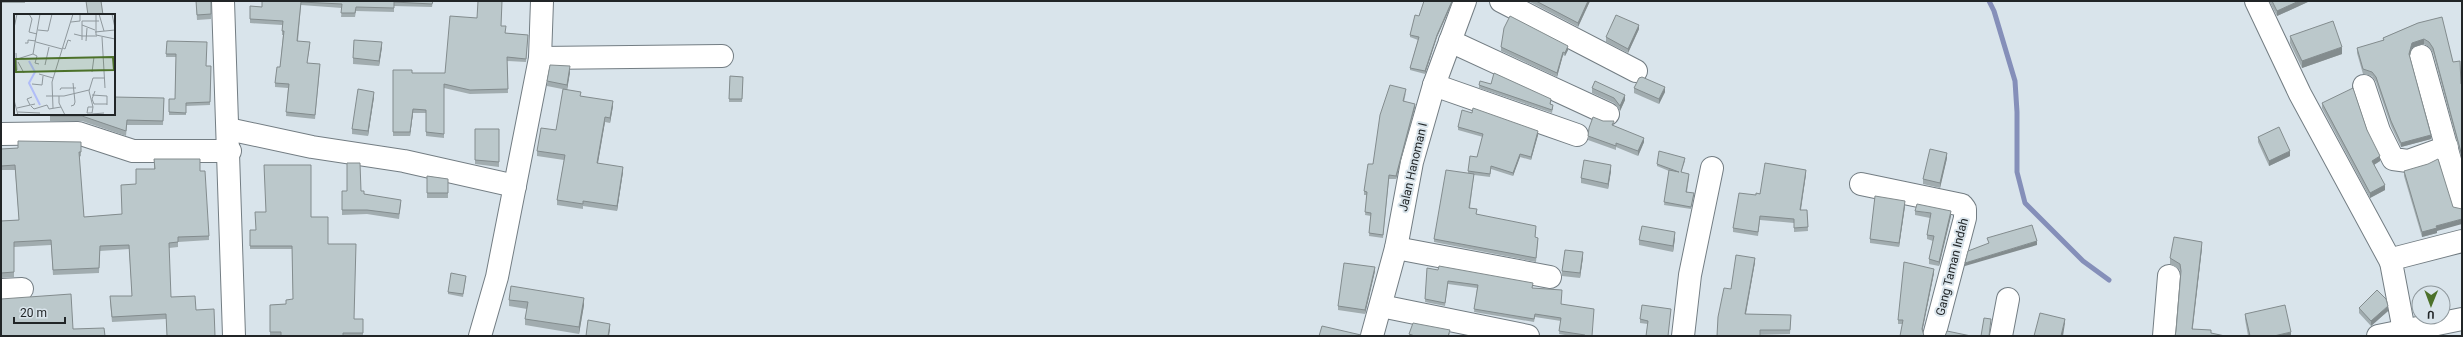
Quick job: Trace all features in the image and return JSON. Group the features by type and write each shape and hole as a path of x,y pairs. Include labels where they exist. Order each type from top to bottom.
{"street":[{"path":"223,1 230,152 234,336"},
{"path":"480,336 497,277 540,58 542,1"},
{"name":"Jalan Hanoman I","path":"1372,336 1396,248 1412,162 1434,86 1465,1"},
{"path":"1501,1 1636,71"},
{"path":"2256,1 2300,94 2391,262 2404,334"},
{"path":"1450,41 1608,114"},
{"path":"540,58 722,56"},
{"path":"2421,56 2462,203"},
{"path":"1434,86 1577,135"},
{"path":"2364,86 2379,132 2393,159 2408,161 2447,147"},
{"path":"228,129 312,147 404,161 515,186"},
{"path":"1,134 78,133 133,151 230,152"},
{"path":"1683,336 1690,275 1712,168"},
{"name":"Gang Taman Indah","path":"1862,184 1962,205 1965,209 1965,218 1934,336"},
{"path":"2391,262 2396,258 2462,241"},
{"path":"1396,248 1550,277"},
{"path":"2164,336 2169,276"},
{"path":"2001,336 2008,299"},
{"path":"1381,306 1528,336"},
{"path":"2378,336 2404,334 2462,319"}],"building":[{"path":"86,1 101,1 103,14 88,14"},
{"path":"196,1 211,1 211,14 197,15"},
{"path":"262,1 433,1 432,4 394,2 394,8 356,7 355,13 341,13 342,4 301,2 297,41 310,42 307,63 320,64 315,115 286,112 289,84 275,83 277,67 280,67 284,31 282,31 283,21 250,19 250,6 262,7"},
{"path":"478,1 502,1 501,26 506,26 505,33 528,35 526,59 507,57 508,89 470,90 444,84 444,134 426,132 426,110 413,109 410,132 393,132 393,70 412,70 412,73 445,73 450,16 477,18"},
{"path":"1424,1 1452,1 1437,35 1425,71 1410,68 1419,37 1410,35 1415,15 1419,16"},
{"path":"1536,1 1588,1 1578,23"},
{"path":"2272,1 2299,1 2277,11"},
{"path":"1616,15 1639,25 1628,49 1606,37"},
{"path":"1510,16 1568,46 1565,53 1563,52 1557,73 1501,47 1504,28"},
{"path":"2442,17 2453,62 2460,61 2462,84 2462,156 2433,48 2429,42 2424,39 2412,43 2409,54 2431,135 2401,143 2391,121 2376,77 2372,72 2363,69 2357,48 2384,40 2383,38 2418,23"},
{"path":"2333,21 2342,47 2302,61 2290,36"},
{"path":"354,40 382,42 379,61 353,58"},
{"path":"167,41 207,42 206,66 211,66 210,102 186,103 186,113 169,112 169,99 175,99 176,54 166,54"},
{"path":"550,65 570,66 567,85 547,81"},
{"path":"1494,73 1551,99 1550,104 1553,105 1552,110 1479,85 1480,81 1491,84"},
{"path":"730,76 743,77 742,99 729,99"},
{"path":"1642,77 1665,87 1659,99 1634,88 1639,78"},
{"path":"1595,81 1625,95 1620,106 1614,98 1592,88"},
{"path":"1390,85 1406,89 1403,101 1415,104 1396,176 1389,175 1383,235 1369,233 1371,213 1365,212 1367,192 1364,191 1368,164 1373,164 1380,115"},
{"path":"2353,88 2367,130 2380,156 2372,161 2385,185 2370,193 2322,103"},
{"path":"358,89 374,92 368,131 352,129"},
{"path":"563,89 581,92 580,96 613,101 610,118 605,117 597,163 623,167 617,206 583,201 583,204 557,200 565,155 537,151 541,128 556,130"},
{"path":"115,97 164,98 163,121 127,120 126,131 82,116 50,116 115,115"},
{"path":"1473,108 1538,131 1531,157 1520,154 1513,173 1491,166 1490,174 1468,171 1470,156 1477,157 1483,134 1458,127 1462,110 1472,113"},
{"path":"1593,117 1603,121 1614,121 1612,125 1644,138 1638,151 1616,143 1616,146 1588,136"},
{"path":"2279,127 2290,151 2269,161 2258,137"},
{"path":"475,129 499,129 499,162 475,160"},
{"path":"18,141 81,142 81,152 79,152 84,217 122,214 121,185 136,184 136,169 155,169 154,159 200,159 200,171 205,171 209,236 178,237 178,242 169,243 171,297 195,296 196,310 214,309 215,336 167,336 166,314 112,317 110,296 132,296 129,245 100,246 99,268 53,270 51,240 14,242 14,272 1,273 1,221 19,220 15,165 1,166 1,149 18,148"},
{"path":"1930,149 1947,153 1940,183 1923,179"},
{"path":"1659,151 1685,158 1681,172 1689,174 1686,192 1694,193 1691,207 1664,202 1669,170 1679,172 1657,164"},
{"path":"2438,159 2453,207 2462,209 2462,219 2436,226 2437,228 2422,232 2404,171 2428,164"},
{"path":"1584,160 1611,165 1608,184 1581,178"},
{"path":"347,163 360,163 361,191 364,191 364,194 401,200 399,214 367,210 342,210 342,191 347,191"},
{"path":"1765,163 1806,170 1800,210 1807,210 1808,227 1794,228 1794,219 1760,216 1758,232 1733,228 1739,193 1760,194"},
{"path":"264,165 311,165 311,217 328,217 328,244 356,244 354,319 363,319 363,333 343,333 343,336 281,336 281,332 270,332 270,305 286,304 286,300 293,299 292,246 250,246 250,230 256,230 255,212 266,212"},
{"path":"1446,170 1474,174 1469,208 1477,209 1476,214 1536,226 1535,237 1538,238 1536,258 1434,239"},
{"path":"427,176 448,179 448,193 427,193"},
{"path":"1875,196 1905,201 1899,243 1870,239"},
{"path":"1917,204 1951,211 1939,262 1929,259 1934,236 1927,235 1931,213 1915,211"},
{"path":"2032,225 2037,241 1965,263 1968,251 1989,243 1987,238"},
{"path":"1642,226 1675,232 1673,246 1639,240"},
{"path":"2174,237 2202,242 2192,329 2211,330 2211,333 2225,336 2175,336 2181,271 2180,264 2170,258"},
{"path":"1565,250 1583,252 1580,273 1562,271"},
{"path":"1736,255 1755,258 1745,314 1791,315 1790,330 1760,330 1760,336 1717,336 1718,317 1724,288 1731,289"},
{"path":"1904,262 1934,269 1922,329 1924,336 1900,336 1903,320 1898,320"},
{"path":"1344,263 1375,267 1365,310 1338,306"},
{"path":"1439,266 1533,283 1532,288 1562,290 1561,304 1594,309 1592,336 1559,331 1561,318 1535,314 1534,319 1474,309 1478,285 1448,281 1445,303 1425,299 1427,268 1438,270"},
{"path":"451,273 466,276 463,294 448,292"},
{"path":"511,286 584,298 579,327 525,319 528,302 509,300"},
{"path":"2377,290 2386,299 2388,306 2371,321 2359,308"},
{"path":"71,294 73,329 104,328 105,336 1,336 1,299"},
{"path":"1642,305 1671,309 1668,336 1646,336 1648,321 1640,319"},
{"path":"2285,305 2291,332 2274,336 2250,336 2245,314"},
{"path":"2040,313 2065,319 2061,336 2034,336"},
{"path":"1984,318 1991,319 1989,336 1981,336"},
{"path":"588,320 610,324 608,336 586,336"},
{"path":"1413,323 1450,330 1448,336 1415,336 1409,334"},
{"path":"1322,326 1361,335 1361,336 1319,336"},
{"path":"1947,331 1971,336 1945,336"}],"waterway":[{"path":"1989,1 1994,11 2015,81 2017,112 2017,172 2025,203 2083,261 2109,280"}]}
